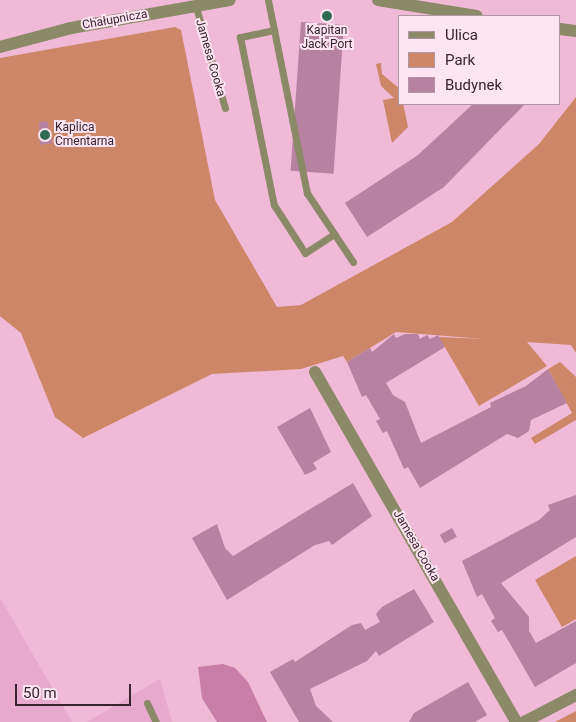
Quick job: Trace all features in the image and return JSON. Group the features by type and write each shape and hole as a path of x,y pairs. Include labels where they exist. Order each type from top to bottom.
{"street":[{"name":"Chałupnicza","path":"0,46 71,28 230,0"},
{"path":"378,0 471,15"},
{"path":"561,29 576,31"},
{"name":"Jamesa Cooka","path":"315,372 516,722"},
{"path":"524,722 576,695"}],"lane":[{"path":"268,0 307,193 353,262"},
{"name":"Jamesa Cooka","path":"196,7 225,108"},
{"path":"274,30 240,37 274,205 305,253 334,234"},
{"path":"147,703 156,722"}],"shaded area":[{"path":"0,598 72,722 0,722"},
{"path":"223,664 235,668 248,682 267,722 217,722 202,698 198,667"},
{"path":"160,679 172,722 87,722"}],"green space":[{"path":"175,27 181,30 215,200 277,307 301,305 452,222 539,144 576,97 576,353 571,345 527,342 547,366 479,406 439,337 484,339 396,332 347,362 343,356 301,369 212,374 83,438 55,417 21,333 0,316 0,58"},
{"path":"381,63 382,74 398,87 398,105 403,105 408,127 392,143 383,100 394,98 381,86 376,64"},
{"path":"560,362 576,377 576,420 535,444 531,438 572,413 548,369"},
{"path":"576,556 576,619 562,627 535,580"},
{"path":"576,711 576,722 555,722"}],"building":[{"path":"301,22 344,25 334,174 291,171"},
{"path":"472,105 524,105 444,187 367,237 345,203 418,155"},
{"name":"Kaplica Cmentarna","path":"47,121 53,143 40,145 39,122"},
{"path":"394,334 396,338 405,334 418,334 420,339 427,335 430,339 438,335 445,347 386,383 393,395 405,402 421,443 491,407 490,403 526,386 548,369 567,403 531,420 529,431 518,438 507,434 420,488 408,467 404,469 387,431 383,433 376,421 380,419 366,395 362,397 347,362 370,348 372,352"},
{"path":"310,408 331,452 313,463 317,469 305,475 277,427"},
{"path":"353,483 372,516 332,545 329,541 315,545 227,600 192,538 217,524 225,548 233,556"},
{"path":"576,495 576,537 501,583 529,617 529,631 536,643 576,621 576,663 535,687 502,630 498,632 491,621 495,618 482,594 477,597 462,561 539,520 550,510 548,505"},
{"path":"452,528 457,537 445,544 440,535"},
{"path":"414,589 434,622 379,656 376,651 367,661 310,689 316,706 333,722 299,722 270,672 293,659 295,662 352,625 361,623 365,630 380,622 376,614 382,607"},
{"path":"468,682 487,715 475,722 409,722 414,713"}],"place":[{"name":"Kapitan Jack Port","path":"327,16"},
{"name":"Kaplica Cmentarna","path":"45,135"}]}
